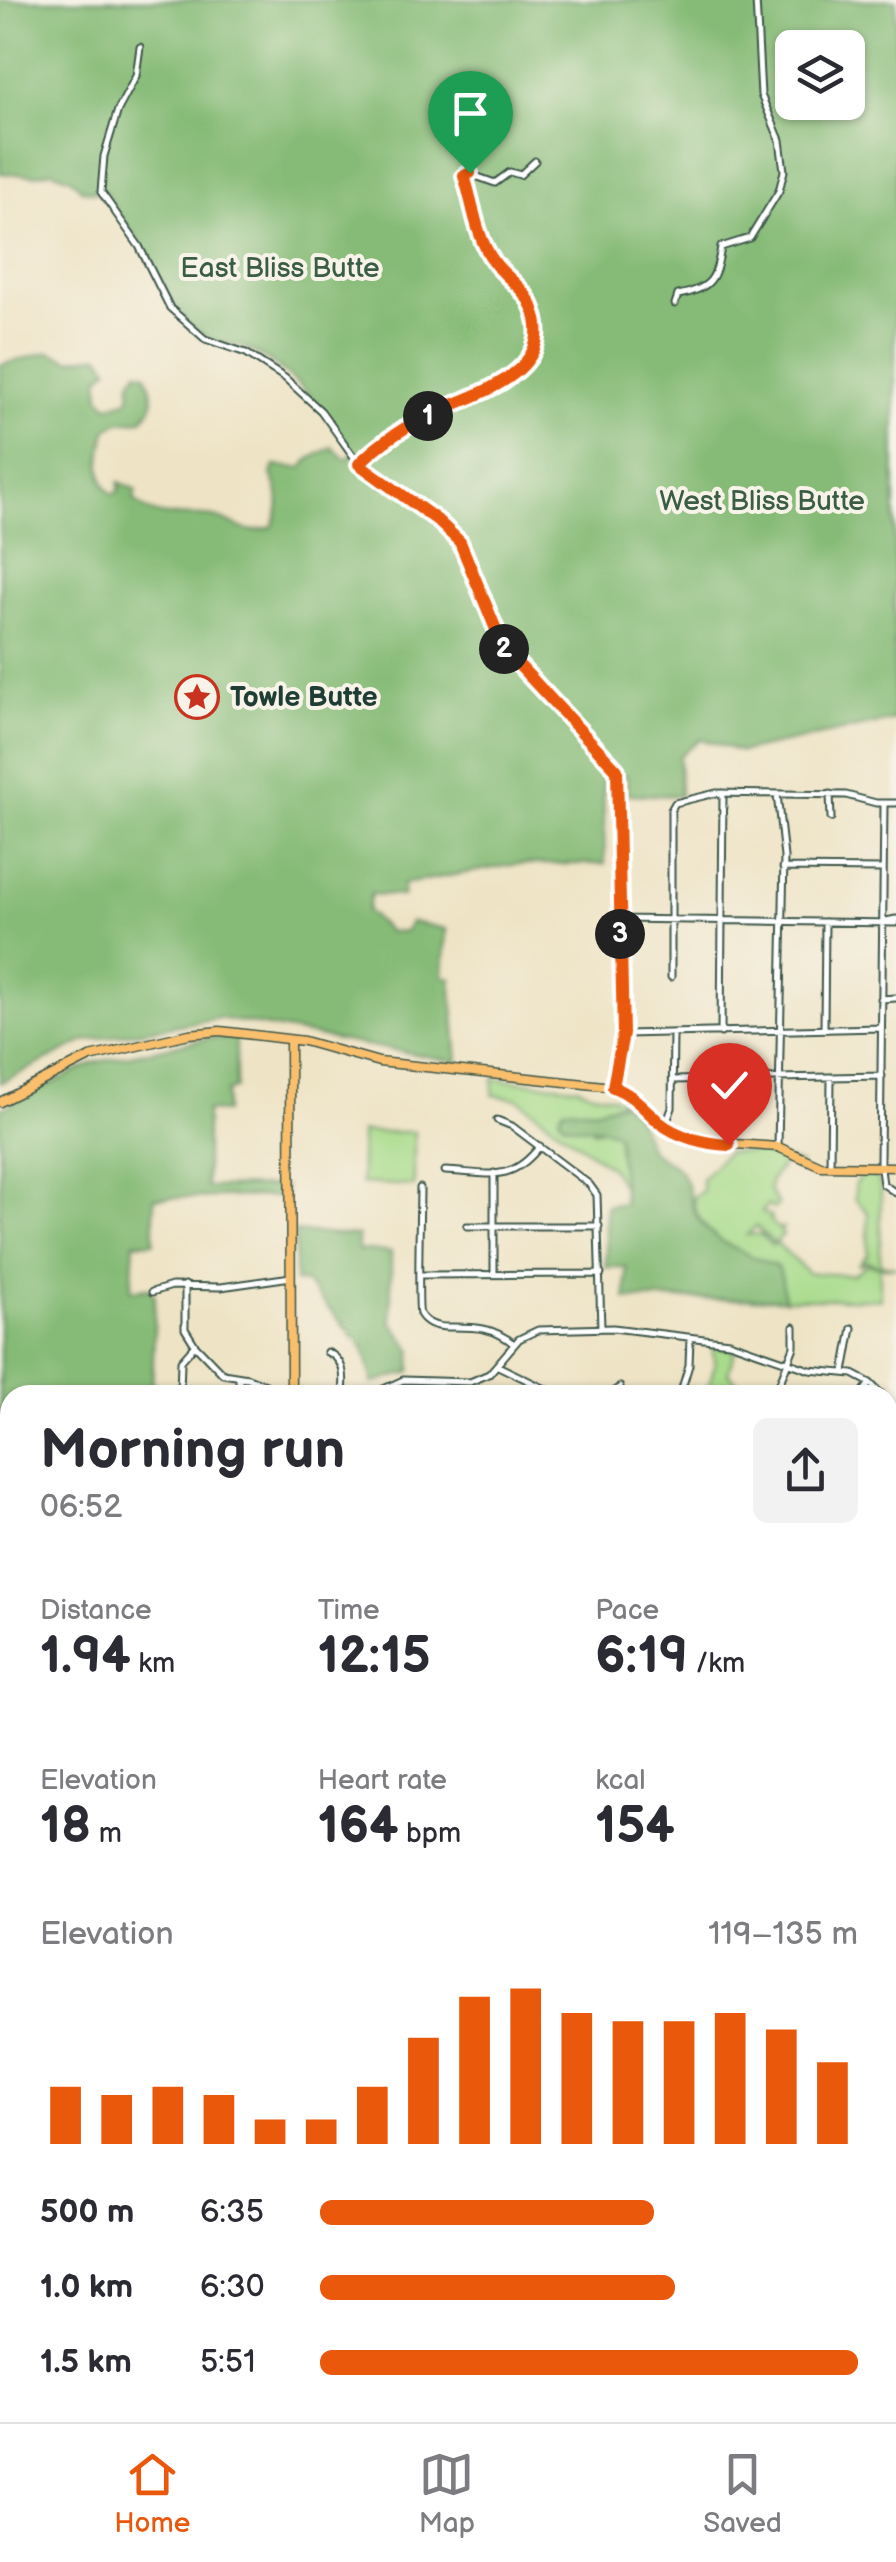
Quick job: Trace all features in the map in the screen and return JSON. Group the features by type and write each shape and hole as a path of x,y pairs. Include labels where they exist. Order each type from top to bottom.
{"main road":[{"path":"0,1102 90,1058 189,1034 240,1032 379,1062 613,1087 634,1097 666,1126 706,1142 778,1147 816,1165 830,1167 896,1167"},
{"path":"290,1040 292,1385"}],"street":[{"path":"674,304 678,295 707,286 720,266 721,247 750,238 783,182 780,140 761,95 756,0"},
{"path":"140,48 136,76 118,110 104,156 102,195 139,246 173,312 204,339 246,353 286,378 322,412 359,464 437,520 460,542 504,649 614,766 620,793 623,1034 613,1087"},
{"path":"359,464 376,448 423,418 502,382 526,364 536,340 534,312 479,235 464,176 476,174 495,182 510,172 520,175 535,161"},
{"path":"721,1033 724,794"},
{"path":"670,977 674,804 724,794 851,795 896,803"},
{"path":"777,794 783,868 778,1147"},
{"path":"830,794 830,818"},
{"path":"884,803 881,1168 883,1184 896,1193"},
{"path":"783,868 882,869"},
{"path":"620,919 896,921"},
{"path":"824,1029 825,921"},
{"path":"880,998 896,998"},
{"path":"623,1034 881,1028"},
{"path":"666,1126 672,1108 673,1034"},
{"path":"673,1080 882,1076"},
{"path":"830,1167 831,1078"},
{"path":"729,1145 730,1081"},
{"path":"497,1120 512,1126 594,1189 599,1202 601,1328"},
{"path":"446,1171 494,1173 520,1168 540,1146"},
{"path":"494,1173 494,1274"},
{"path":"420,1188 420,1275 416,1302 420,1315 430,1324 492,1329 514,1344"},
{"path":"467,1226 600,1226"},
{"path":"420,1275 601,1274"},
{"path":"152,1292 185,1285 221,1287 291,1277"},
{"path":"185,1285 185,1328 196,1346 223,1374 264,1385"},
{"path":"780,1385 790,1364 794,1327"},
{"path":"394,1385 403,1380 470,1382 489,1374 514,1344 538,1330 601,1328 730,1342 810,1370 844,1372 873,1385"},
{"path":"844,1372 852,1328"},
{"path":"683,1385 690,1339"},
{"path":"181,1385 182,1360 196,1346"},
{"path":"327,1352 337,1356 342,1365 343,1385"},
{"path":"498,1366 537,1385"},
{"path":"239,1377 239,1385"}],"green space":[{"path":"0,0 896,0 894,720 741,752 701,739 679,756 680,796 626,794 627,775 603,778 605,864 517,864 403,884 403,896 371,894 367,911 389,932 405,931 411,922 446,929 443,976 451,978 458,1062 219,1018 85,1041 0,1083 0,365 49,352 70,360 100,355 109,368 99,378 100,396 108,406 126,401 138,371 146,373 153,398 151,408 141,420 119,422 106,430 101,474 113,494 119,491 119,482 136,490 134,499 153,513 207,516 243,529 262,530 272,527 278,507 271,474 275,466 302,468 332,447 346,459 354,454 320,407 279,368 245,348 211,339 184,319 149,256 106,193 82,190 71,178 52,171 34,175 0,173"},
{"path":"210,1038 236,1038 236,1088 227,1092 225,1112 206,1111 206,1187 285,1186 285,1196 154,1198 154,1242 134,1243 131,1290 149,1288 155,1296 152,1385 0,1385 0,1109 93,1063"},
{"path":"493,1079 578,1087 622,1102 594,1110 583,1108 593,1131 605,1128 617,1134 624,1190 611,1168 518,1099 493,1095"},
{"path":"622,1102 638,1119 651,1151 683,1176 701,1223 731,1246 777,1267 784,1299 626,1299 626,1267 606,1267 606,1206 624,1203 617,1134 563,1123 559,1116 564,1108 594,1110"},
{"path":"361,1132 414,1132 414,1186 361,1183"},
{"path":"727,1152 765,1152 800,1164 795,1168 786,1162 771,1179 769,1190 778,1205 773,1209 768,1205 762,1212 772,1217 770,1220 777,1228 783,1228 783,1235 774,1244 756,1226 747,1235 760,1234 772,1246 777,1243 808,1273 852,1275 868,1264 880,1267 880,1299 784,1299 777,1267 736,1249 712,1233 702,1223 693,1196 702,1192 702,1178"},
{"path":"862,1174 876,1175 881,1189 880,1264 896,1267 881,1267 868,1261 858,1265 868,1254 868,1213 855,1199 855,1184"},
{"path":"295,1232 358,1236 358,1250 391,1252 391,1321 412,1350 411,1372 373,1383 364,1348 306,1283 295,1281"},
{"path":"712,1346 735,1350 728,1373 740,1385 709,1385 715,1364"}],"place":[{"name":"Towle Butte","path":"197,697"}],"route":[{"path":"470,173 464,176 477,232 534,312 537,332 533,348 526,364 513,376 423,418 376,448 359,464 437,520 460,542 504,649 617,770 623,1034 613,1087 641,1102 674,1131 729,1145"}],"park label":[{"name":"East Bliss Butte","path":"280,268"},
{"name":"West Bliss Butte","path":"762,501"}]}
